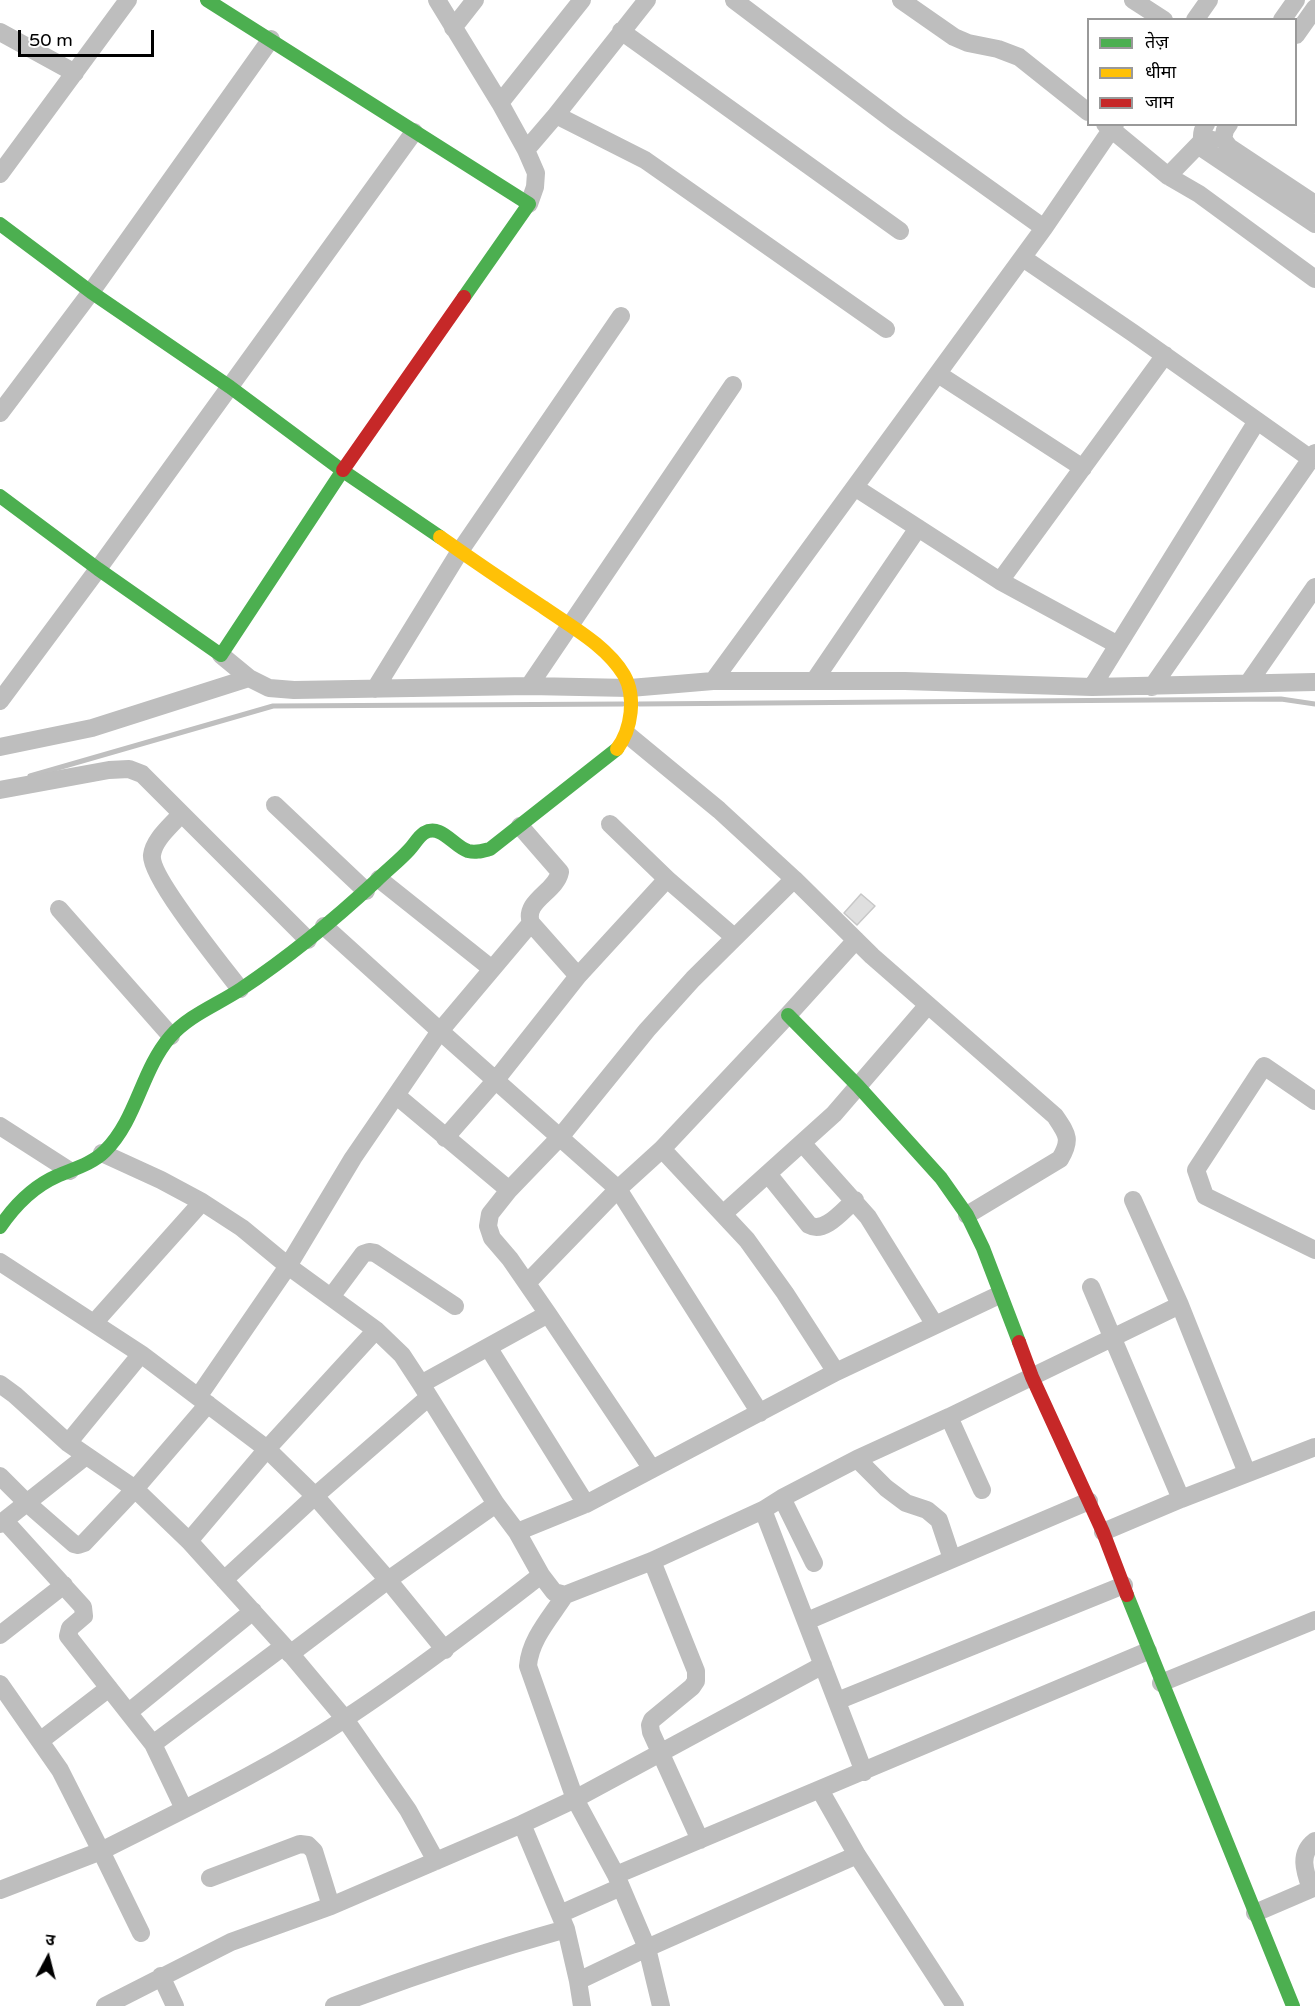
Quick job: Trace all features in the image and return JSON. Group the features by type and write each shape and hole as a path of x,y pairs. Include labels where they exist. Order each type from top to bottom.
{"street":[{"path":"0,174 128,0"},
{"path":"207,0 529,204"},
{"path":"221,655 343,471 529,204 535,187 536,173 526,150 500,103 436,0"},
{"path":"453,28 475,0"},
{"path":"500,103 582,0"},
{"path":"526,150 647,0"},
{"path":"734,0 906,130 1044,228"},
{"path":"901,0 954,38 1019,57 1087,109"},
{"path":"1133,0 1161,18"},
{"path":"1196,18 1209,0"},
{"path":"1283,18 1296,0"},
{"path":"1297,33 1315,8"},
{"path":"621,31 900,231"},
{"path":"0,32 75,72"},
{"path":"0,412 91,292 271,39"},
{"path":"556,115 645,160 886,329"},
{"path":"713,681 1023,258 1110,126 1168,176 1198,194 1315,279"},
{"path":"0,701 414,132"},
{"path":"1168,176 1203,133 1226,132 1229,147 1309,201 1315,224"},
{"path":"1203,133 1205,150 1309,201"},
{"path":"0,224 91,292 230,387 343,471 606,652 618,667 630,695 628,731 618,748 520,826 480,854 468,852 445,835 433,830 424,833 372,885 308,940 240,989 196,1016 171,1036 153,1062 118,1136 102,1153 82,1167 47,1180 3,1215"},
{"path":"1023,258 1257,421 1313,456 1152,687"},
{"path":"375,689 460,551 621,316"},
{"path":"1000,581 1165,356"},
{"path":"938,374 1083,468"},
{"path":"529,686 733,385"},
{"path":"1092,687 1257,421"},
{"path":"856,488 1000,581 1118,645"},
{"path":"0,496 98,569 221,655 249,678 269,688 286,690 529,686 630,695 713,681 905,681 1092,687 1315,682"},
{"path":"814,681 918,528"},
{"path":"1249,682 1315,587"},
{"path":"0,747 92,728 249,678"},
{"path":"628,731 719,810 928,1005 1055,1116 1066,1132 1068,1146 1060,1159 967,1215"},
{"path":"0,790 109,770 129,769 142,774 308,940"},
{"path":"275,806 372,885 492,969"},
{"path":"181,814 157,842 152,856 155,870 172,898 240,989"},
{"path":"610,824 667,879 734,937"},
{"path":"520,826 560,872 558,880 531,908 528,915 531,923 579,976"},
{"path":"445,1138 495,1081 579,976 667,879"},
{"path":"652,1469 527,1283 492,1238 488,1226 490,1215 509,1190 561,1136 647,1030 734,937 794,879"},
{"path":"59,909 171,1036"},
{"path":"0,1476 74,1544 84,1543 135,1489 203,1401 353,1158 440,1031 531,923"},
{"path":"324,926 618,1189 760,1413"},
{"path":"527,1283 618,1189 662,1149 788,1016 856,940"},
{"path":"723,1214 834,1114 928,1005"},
{"path":"788,1016 858,1086 941,1178 967,1215 1032,1377 1103,1532 1148,1651 1293,2006"},
{"path":"1315,1101 1264,1066 1196,1170 1204,1196 1315,1250"},
{"path":"397,1096 509,1190"},
{"path":"0,1126 70,1172"},
{"path":"803,1144 855,1200 884,1240 935,1325"},
{"path":"662,1149 747,1240 785,1293 836,1372"},
{"path":"102,1153 202,1202 242,1228 288,1266 376,1330 402,1355 496,1504 517,1532 541,1575 554,1592 565,1595"},
{"path":"768,1174 809,1226 815,1229 824,1227 855,1200"},
{"path":"1133,1200 1180,1305 1247,1473"},
{"path":"94,1323 202,1202"},
{"path":"331,1297 363,1254 369,1252 375,1253 455,1306"},
{"path":"0,1262 141,1354 267,1449 315,1496 445,1650"},
{"path":"1091,1287 1181,1499"},
{"path":"517,1532 586,1504 836,1372 999,1295"},
{"path":"661,2006 647,1948 619,1881 575,1799 528,1666 528,1653 565,1595 652,1561 764,1510 856,1459 949,1417 1180,1305"},
{"path":"224,1580 425,1391 488,1347 548,1314"},
{"path":"189,1541 267,1449 376,1330"},
{"path":"488,1347 586,1504"},
{"path":"68,1443 141,1354"},
{"path":"0,1384 68,1443 135,1489 189,1541 253,1611 345,1719 408,1810 436,1862"},
{"path":"949,1417 982,1490"},
{"path":"1103,1532 1315,1447"},
{"path":"86,1456 2,1522 64,1585 85,1610 84,1616 70,1628 68,1636 153,1744 184,1809"},
{"path":"856,1459 886,1488 906,1503 927,1510 939,1520 952,1559"},
{"path":"782,1498 814,1563"},
{"path":"807,1621 1089,1501"},
{"path":"153,1744 496,1504"},
{"path":"764,1510 864,1772"},
{"path":"652,1561 696,1671 696,1681 692,1687 652,1719 651,1732 700,1840"},
{"path":"0,1890 101,1851 259,1771 345,1719 445,1650 541,1575"},
{"path":"0,1635 64,1585"},
{"path":"837,1701 1124,1585"},
{"path":"129,1712 253,1611"},
{"path":"1161,1683 1315,1620"},
{"path":"334,2006 491,1951 563,1922 619,1881 700,1840 1148,1651"},
{"path":"105,2006 231,1942 331,1905 436,1862 575,1799 823,1665"},
{"path":"0,1684 60,1770 141,1933"},
{"path":"40,1741 109,1688"},
{"path":"820,1790 857,1855 955,2006"},
{"path":"522,1824 563,1922 582,2006"},
{"path":"1255,1913 1313,1893 1304,1868 1304,1856 1309,1846 1315,1841"},
{"path":"210,1878 300,1844 308,1845 314,1851 331,1905"},
{"path":"578,1981 857,1855"},
{"path":"161,1976 175,2006"}],"building":[{"path":"861,894 875,906 857,925 844,913"}],"waterway":[{"path":"639,704 1281,699 1315,704"},
{"path":"30,776 273,706 623,704"}],"traffic: fast":[{"path":"207,0 529,204 464,297"},
{"path":"0,224 91,292 230,387 343,471 440,537"},
{"path":"0,496 98,569 221,655 343,470"},
{"path":"0,1227 18,1204 32,1191 57,1176 88,1163 105,1151 125,1124 160,1050 178,1029 194,1016 259,977 311,938 401,858 424,833 430,831 441,833 468,851 490,849 617,749"},
{"path":"788,1015 858,1086 941,1178 967,1215 983,1248 1019,1342"},
{"path":"1127,1595 1293,2006"}],"traffic: slow":[{"path":"440,537 587,637 608,654 628,683 631,702 629,722 617,749"}],"traffic: jam":[{"path":"343,470 464,297"},
{"path":"1019,1342 1032,1377 1103,1532 1127,1595"}]}
